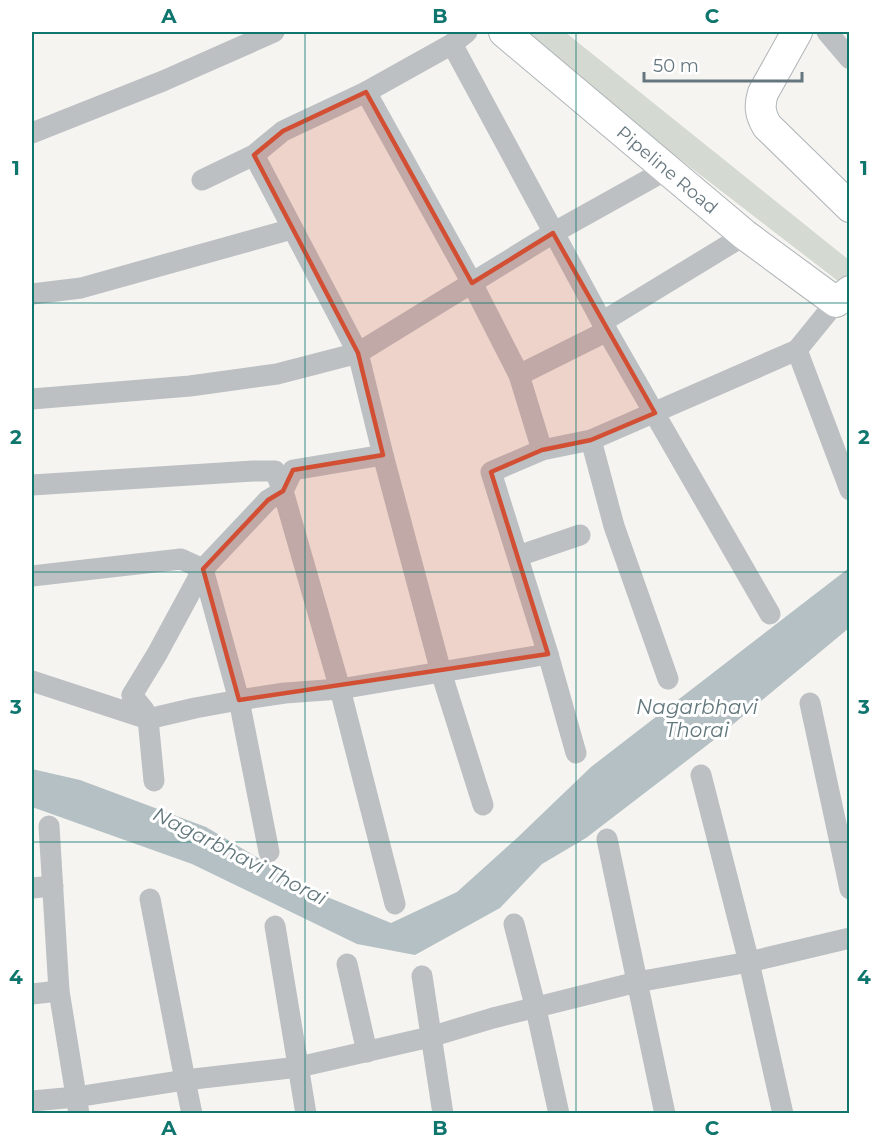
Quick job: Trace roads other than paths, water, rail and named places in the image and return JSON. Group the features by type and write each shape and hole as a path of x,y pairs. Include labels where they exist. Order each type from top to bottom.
{"main road":[{"name":"Pipeline Road","path":"504,32 745,235 843,296"},
{"path":"797,32 763,93 760,103 761,116 767,126 849,207"}],"street":[{"path":"32,133 163,81 274,32"},
{"path":"827,32 849,58"},
{"path":"202,180 254,155 283,130 366,92 459,38 553,233 770,614"},
{"path":"366,92 472,283 519,375 542,450"},
{"path":"254,155 358,353 441,672 483,805"},
{"path":"32,399 190,386 266,376 358,353 553,233 666,170"},
{"path":"32,294 81,288 292,229"},
{"path":"519,375 605,327 745,235"},
{"path":"576,753 548,654 491,472 542,450 591,440 797,350 843,296"},
{"path":"797,350 849,490"},
{"path":"591,440 614,525 668,679"},
{"path":"154,781 148,719 132,694 157,654 203,568 268,500 283,491 293,470 383,454"},
{"path":"32,485 275,471 283,491 340,689 395,904"},
{"path":"518,556 580,535"},
{"path":"32,576 182,559 203,568"},
{"path":"203,568 239,700 269,852"},
{"path":"32,681 148,719 239,700 285,693 340,689 548,654"},
{"path":"810,703 849,889"},
{"path":"702,775 749,962 783,1113"},
{"path":"49,826 59,991 77,1105"},
{"path":"607,839 664,1113"},
{"path":"32,888 53,886"},
{"path":"150,899 192,1113"},
{"path":"514,924 559,1113"},
{"path":"275,926 306,1113"},
{"path":"32,1101 77,1105 185,1080 299,1067 430,1037 493,1018 638,982 749,962 849,938"},
{"path":"347,964 367,1052"},
{"path":"422,976 444,1113"},
{"path":"32,994 59,991"}],"water":[{"name":"Nagarbhavi Thorai","path":"849,568 849,628 719,736 586,838 542,864 500,908 415,955 357,944 192,864 32,807 32,769 80,780 206,827 315,892 391,923 457,892 591,767"}]}
